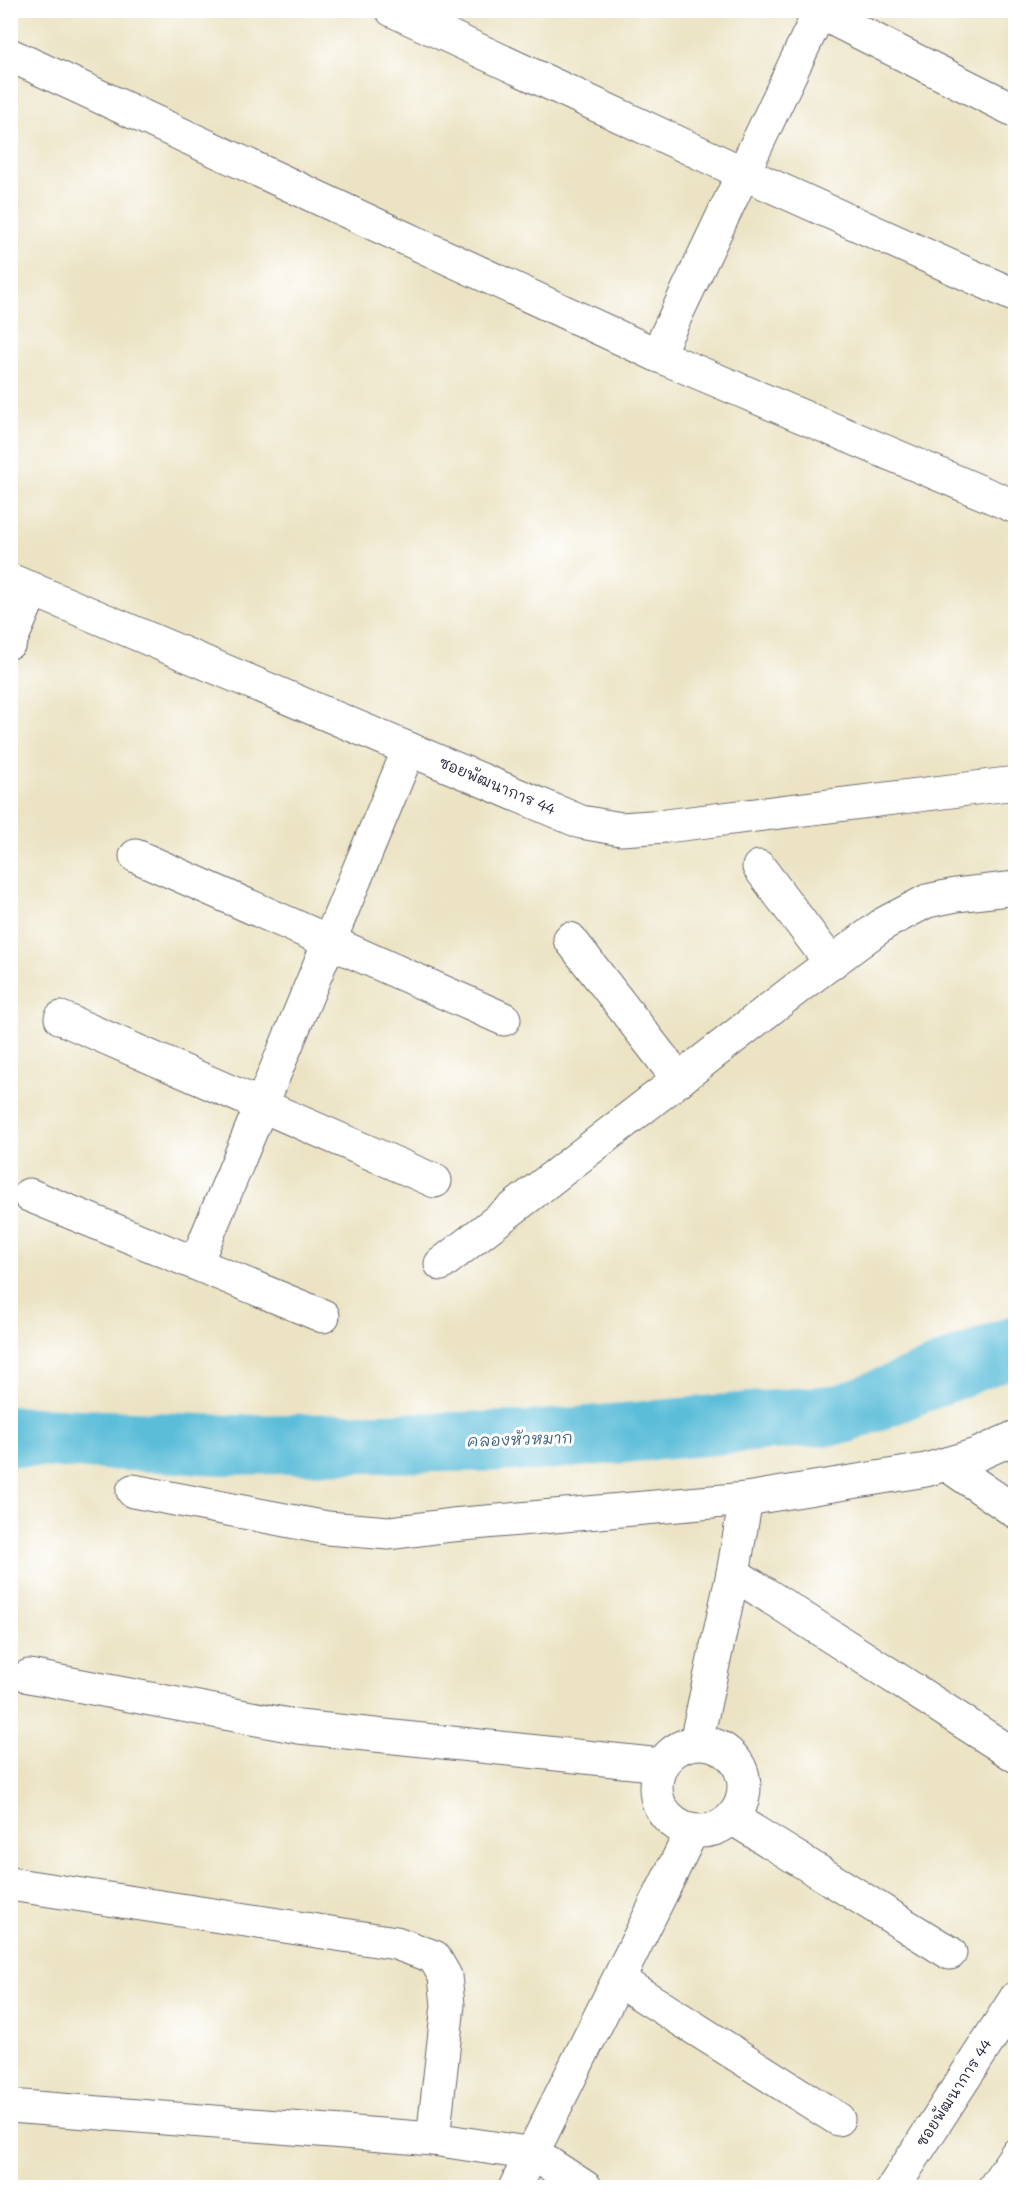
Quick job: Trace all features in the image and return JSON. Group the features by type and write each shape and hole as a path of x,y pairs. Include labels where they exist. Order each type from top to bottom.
{"street":[{"path":"392,10 743,173 1016,296"},
{"path":"657,355 817,12 1016,111"},
{"path":"10,55 657,355 1016,507"},
{"path":"10,642 22,585"},
{"name":"ซอยพัฒนาการ 44","path":"22,585 580,822 621,829 666,826 1016,783"},
{"path":"196,1263 409,749"},
{"path":"136,856 504,1019"},
{"path":"759,867 831,963"},
{"path":"441,1264 885,922 927,902 956,895 1016,888"},
{"path":"570,939 679,1080"},
{"path":"61,1018 435,1180"},
{"path":"29,1195 323,1316"},
{"path":"133,1491 327,1528 389,1533 453,1525 746,1499 926,1470 976,1455 1016,1437"},
{"path":"946,1464 1016,1512"},
{"path":"696,1742 733,1573 746,1499"},
{"path":"733,1573 1016,1756"},
{"path":"29,1676 299,1727 661,1765"},
{"path":"696,1742 717,1746 734,1759 744,1778 742,1800 732,1818 714,1830 692,1832 672,1823 659,1806 655,1785 661,1765 676,1749 696,1742"},
{"path":"732,1818 950,1953"},
{"path":"515,2187 534,2154 692,1832"},
{"path":"10,1884 396,1943 434,1957 445,1976 448,2005 433,2139"},
{"path":"620,1980 838,2119"},
{"name":"ซอยพัฒนาการ 44","path":"893,2187 1016,1998"},
{"path":"10,2106 433,2139 534,2154 586,2187"},
{"path":"994,2187 1016,2155"}],"waterway":[{"name":"คลองหัวหมาก","path":"10,1436 226,1445 532,1441 843,1414 1016,1345"}]}
